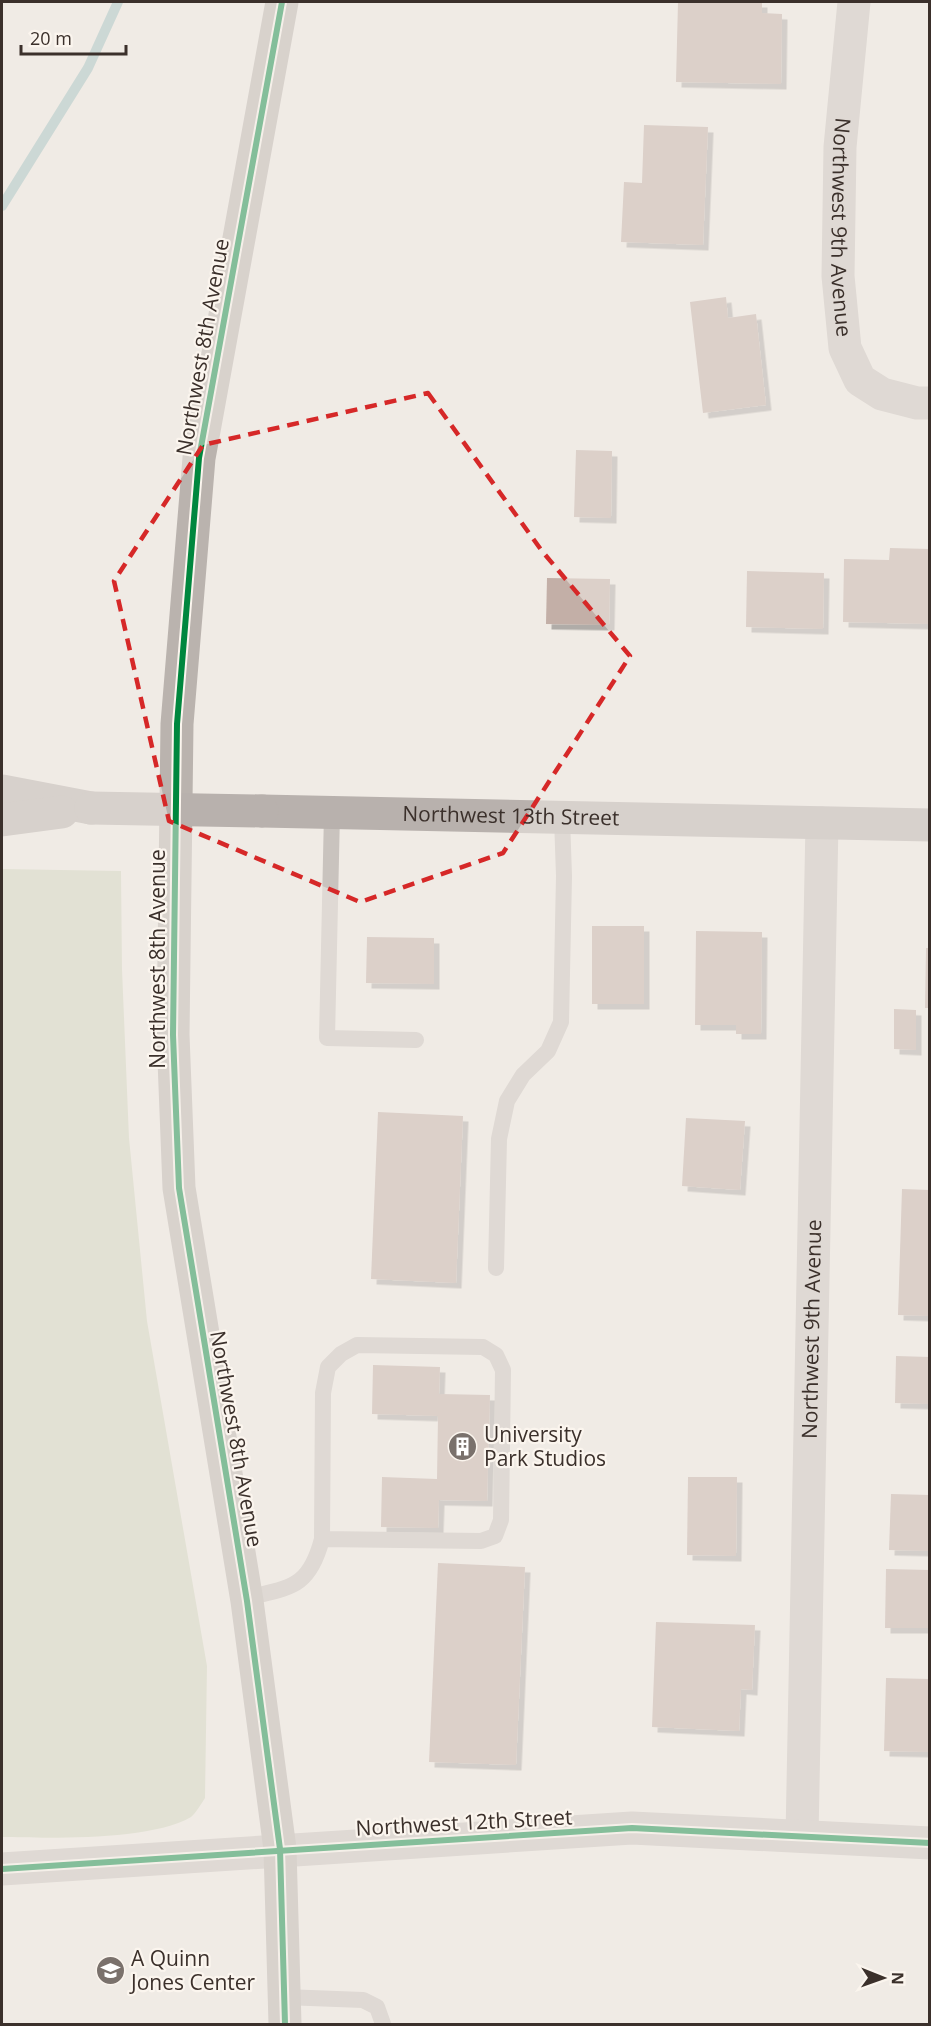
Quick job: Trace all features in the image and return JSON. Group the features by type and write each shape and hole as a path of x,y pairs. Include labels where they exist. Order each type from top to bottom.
{"main road":[{"name":"Northwest 13th Street","path":"2,791 91,808"},
{"name":"Northwest 13th Street","path":"2,820 91,808 930,825"}],"street":[{"name":"Northwest 8th Avenue","path":"282,2 199,458 177,724 172,1035 179,1188 247,1598 280,1849 285,2011"},
{"name":"Northwest 9th Avenue","path":"854,2 840,147 838,276 844,348 860,380 882,394 917,403 930,403"},
{"name":"Northwest 9th Avenue","path":"802,1836 822,823"},
{"name":"Northwest 12th Street","path":"2,1869 280,1849 632,1828 930,1843"}],"lane":[{"path":"332,813 327,1038 416,1040"},
{"path":"496,1268 499,1139 507,1101 523,1075 548,1051 561,1022 564,876 562,818"},
{"path":"247,1598 293,1586 305,1576 316,1560 322,1539 323,1393 328,1367 341,1354 357,1345 483,1347 495,1355 503,1370 501,1520 495,1536 481,1541 322,1539"},
{"path":"285,2011 363,2000 376,2007 383,2025"}],"highlighted area":[{"path":"428,393 542,551 630,656 503,853 360,902 169,821 114,581 203,445"}],"green space":[{"path":"2,869 121,871 122,969 129,1138 147,1321 207,1666 205,1798 191,1817 173,1825 126,1834 2,1837"}],"building":[{"path":"678,2 762,2 762,13 782,14 781,84 676,82"},
{"path":"644,125 708,127 703,245 621,242 624,182 642,183"},
{"path":"726,297 728,318 756,314 766,405 703,413 690,302"},
{"path":"576,450 612,451 611,518 574,517"},
{"path":"890,548 930,549 930,624 843,622 844,559 889,560"},
{"path":"747,571 824,573 823,629 746,627"},
{"path":"547,578 610,579 609,625 546,624"},
{"path":"592,926 644,926 644,1004 592,1004"},
{"path":"696,931 762,932 761,1034 736,1034 736,1025 695,1025"},
{"path":"367,937 434,938 434,984 366,983"},
{"path":"926,948 930,948 930,1008 925,1008"},
{"path":"894,1009 916,1010 916,1050 894,1049"},
{"path":"378,1112 463,1116 456,1283 371,1279"},
{"path":"686,1118 745,1121 740,1190 682,1186"},
{"path":"902,1189 930,1190 930,1316 898,1315"},
{"path":"896,1356 930,1357 930,1404 895,1403"},
{"name":"University Park Studios","path":"373,1365 440,1367 439,1394 490,1395 487,1501 439,1500 438,1528 381,1527 382,1477 437,1479 438,1416 372,1414"},
{"path":"688,1477 737,1477 736,1556 687,1555"},
{"path":"891,1494 930,1495 930,1551 889,1550"},
{"path":"438,1563 525,1567 516,1765 429,1762"},
{"path":"886,1569 930,1570 930,1628 885,1628"},
{"path":"656,1622 755,1625 752,1690 741,1689 739,1731 652,1727"},
{"path":"886,1678 930,1679 930,1752 884,1751"}],"waterway":[{"path":"2,206 88,68 118,2"}],"cycle path":[{"path":"282,2 199,458 177,724 173,1035 179,1188 247,1601 280,1849 285,2024"},
{"path":"2,1869 632,1828 930,1843"}],"place":[{"name":"University Park Studios","path":"463,1447"},
{"name":"A Quinn Jones Center","path":"110,1971"}]}
